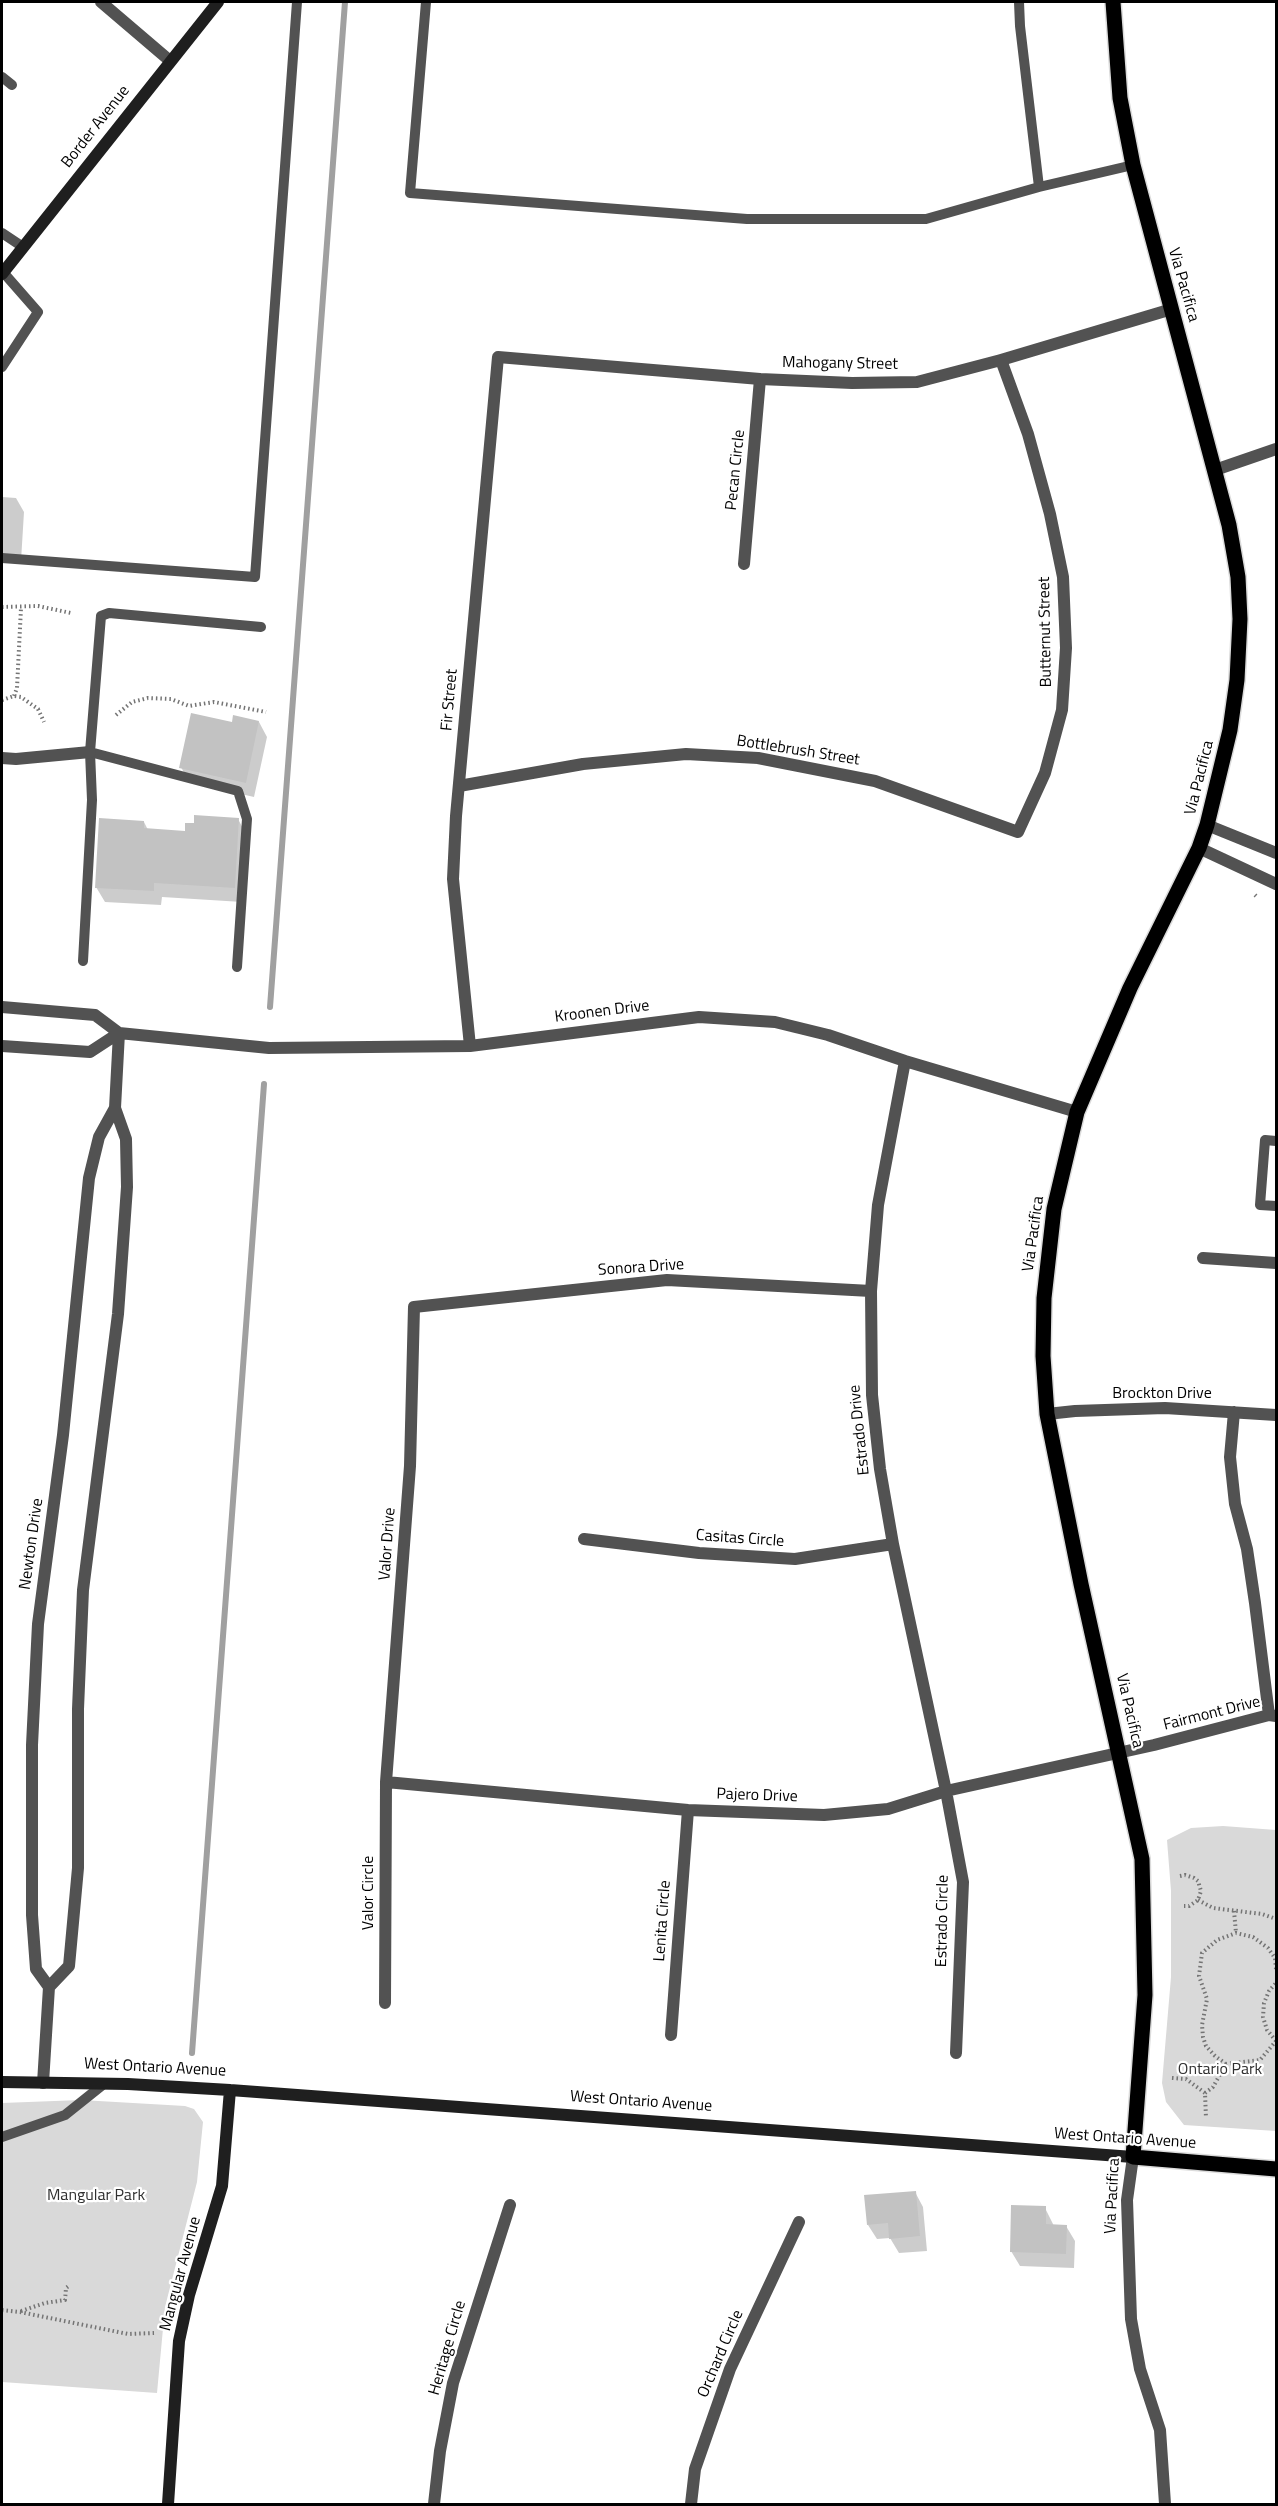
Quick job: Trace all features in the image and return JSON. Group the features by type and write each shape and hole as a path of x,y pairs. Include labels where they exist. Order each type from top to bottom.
{"main road":[{"name":"Border Avenue","path":"2,273 169,60 218,2"},
{"name":"Via Pacifica","path":"1113,2 1120,98 1133,165 1229,525 1238,577 1240,619 1237,680 1230,730 1207,825 1199,848 1131,988 1077,1112 1054,1209 1044,1298 1043,1356 1047,1414 1081,1584 1142,1859 1145,1995 1133,2157"},
{"name":"West Ontario Avenue","path":"2,2082 105,2083 230,2090 1276,2169"},
{"name":"Mangular Avenue","path":"168,2505 179,2341 189,2295 222,2186 230,2090"}],"street":[{"path":"101,2 169,60"},
{"name":"Mahogany Street","path":"498,357 760,379 852,383 917,382 1001,360 1172,309"},
{"name":"Fir Street","path":"470,1046 453,879 459,786 498,357"},
{"name":"Butternut Street","path":"1001,360 1028,434 1050,514 1063,577 1066,648 1062,710 1045,773 1017,832"},
{"name":"Pecan Circle","path":"744,564 760,379"},
{"path":"1215,470 1276,450"},
{"path":"2,758 16,759 90,752"},
{"name":"Bottlebrush Street","path":"459,786 583,764 663,756 686,754 758,758 874,781 1017,832"},
{"path":"1207,825 1276,853"},
{"path":"1199,848 1276,884"},
{"path":"2,1007 95,1015 119,1033 90,1052 2,1046"},
{"name":"Kroonen Drive","path":"119,1033 269,1048 470,1046 699,1017 775,1022 828,1035 905,1061 1077,1112"},
{"name":"Newton Drive","path":"115,1108 99,1137 89,1178 65,1412 38,1624 32,1745 32,1915 36,1969 50,1987 69,1966 78,1868 78,1709 83,1590 118,1314 127,1187 126,1139 115,1108 119,1033"},
{"name":"Estrado Drive","path":"905,1061 878,1205 871,1291 872,1395 880,1468 893,1544 946,1791"},
{"path":"1203,1258 1276,1263"},
{"name":"Sonora Drive","path":"414,1307 667,1280 871,1291"},
{"name":"Valor Drive","path":"386,1782 410,1466 414,1307"},
{"name":"Brockton Drive","path":"1047,1414 1165,1408 1276,1415"},
{"path":"1234,1412 1230,1457 1235,1504 1250,1570 1273,1715"},
{"name":"Casitas Circle","path":"584,1539 699,1554 795,1559 893,1544"},
{"name":"Fairmont Drive","path":"1120,1753 1273,1715"},
{"name":"Pajero Drive","path":"386,1782 688,1810 825,1815 888,1809 946,1791 1120,1753"},
{"name":"Valor Circle","path":"385,2003 386,1782"},
{"name":"Estrado Circle","path":"946,1791 963,1882 956,2053"},
{"name":"Lenita Circle","path":"671,2035 688,1810"},
{"path":"43,2082 50,1987"},
{"name":"Via Pacifica","path":"1133,2157 1127,2200 1131,2319 1140,2369 1160,2430 1165,2505"},
{"name":"Heritage Circle","path":"434,2505 440,2451 453,2383 510,2205"},
{"name":"Orchard Circle","path":"691,2505 695,2469 730,2370 799,2222"}],"lane":[{"path":"2,558 255,577 297,2"},
{"path":"426,2 410,193 781,220 926,219 1133,165"},
{"path":"1019,2 1039,188"},
{"path":"2,77 12,85"},
{"path":"2,233 23,247"},
{"path":"2,273 38,312 2,367"},
{"path":"83,961 92,800 90,752 101,616 109,613 261,627"},
{"path":"90,752 238,791 248,819 237,967"},
{"path":"1276,1141 1265,1140 1260,1205 1276,1206"},
{"path":"2,2137 65,2115 105,2083"}],"path":[{"path":"2,607 38,606 70,613"},
{"path":"15,696 21,608"},
{"path":"2,700 15,696 21,697 38,710 44,722"},
{"path":"116,715 132,702 158,698 180,701 189,706 214,702 266,712"},
{"path":"1180,1876 1190,1875 1198,1881 1201,1891 1198,1900 1189,1906 1184,1906"},
{"path":"1198,1900 1213,1908 1262,1914 1276,1919"},
{"path":"1234,1911 1236,1933"},
{"path":"1276,1969 1275,1958 1268,1948 1253,1937 1236,1933 1217,1940 1202,1953 1200,1976 1207,1999 1202,2025 1203,2037 1206,2046 1226,2064 1260,2060 1276,2041 1267,2030 1263,2017 1264,2003 1269,1991 1276,1983"},
{"path":"1205,2093 1213,2087 1226,2064"},
{"path":"1172,2078 1186,2079 1205,2093"},
{"path":"1205,2093 1206,2118"},
{"path":"20,2312 45,2303 65,2300 66,2286"},
{"path":"2,2310 128,2334 154,2333"}],"green space":[{"name":"Ontario Park","path":"1223,1826 1276,1830 1276,2131 1184,2125 1166,2102 1162,2083 1171,1977 1171,1891 1167,1840 1191,1828"},
{"name":"Mangular Park","path":"81,2100 185,2106 194,2109 203,2122 197,2182 165,2307 157,2393 2,2382 2,2103"}],"building":[{"path":"191,713 232,722 233,715 259,721 246,783 179,768"},
{"path":"194,815 239,818 235,888 154,883 154,891 95,888 99,818 144,821 144,828 185,831 185,823 194,823"},
{"path":"916,2191 920,2236 889,2239 888,2223 867,2225 864,2195"},
{"path":"1011,2205 1046,2206 1046,2224 1067,2225 1066,2254 1010,2252"}],"waterway":[{"path":"270,1007 345,2"},
{"path":"192,2053 264,1084"}]}
